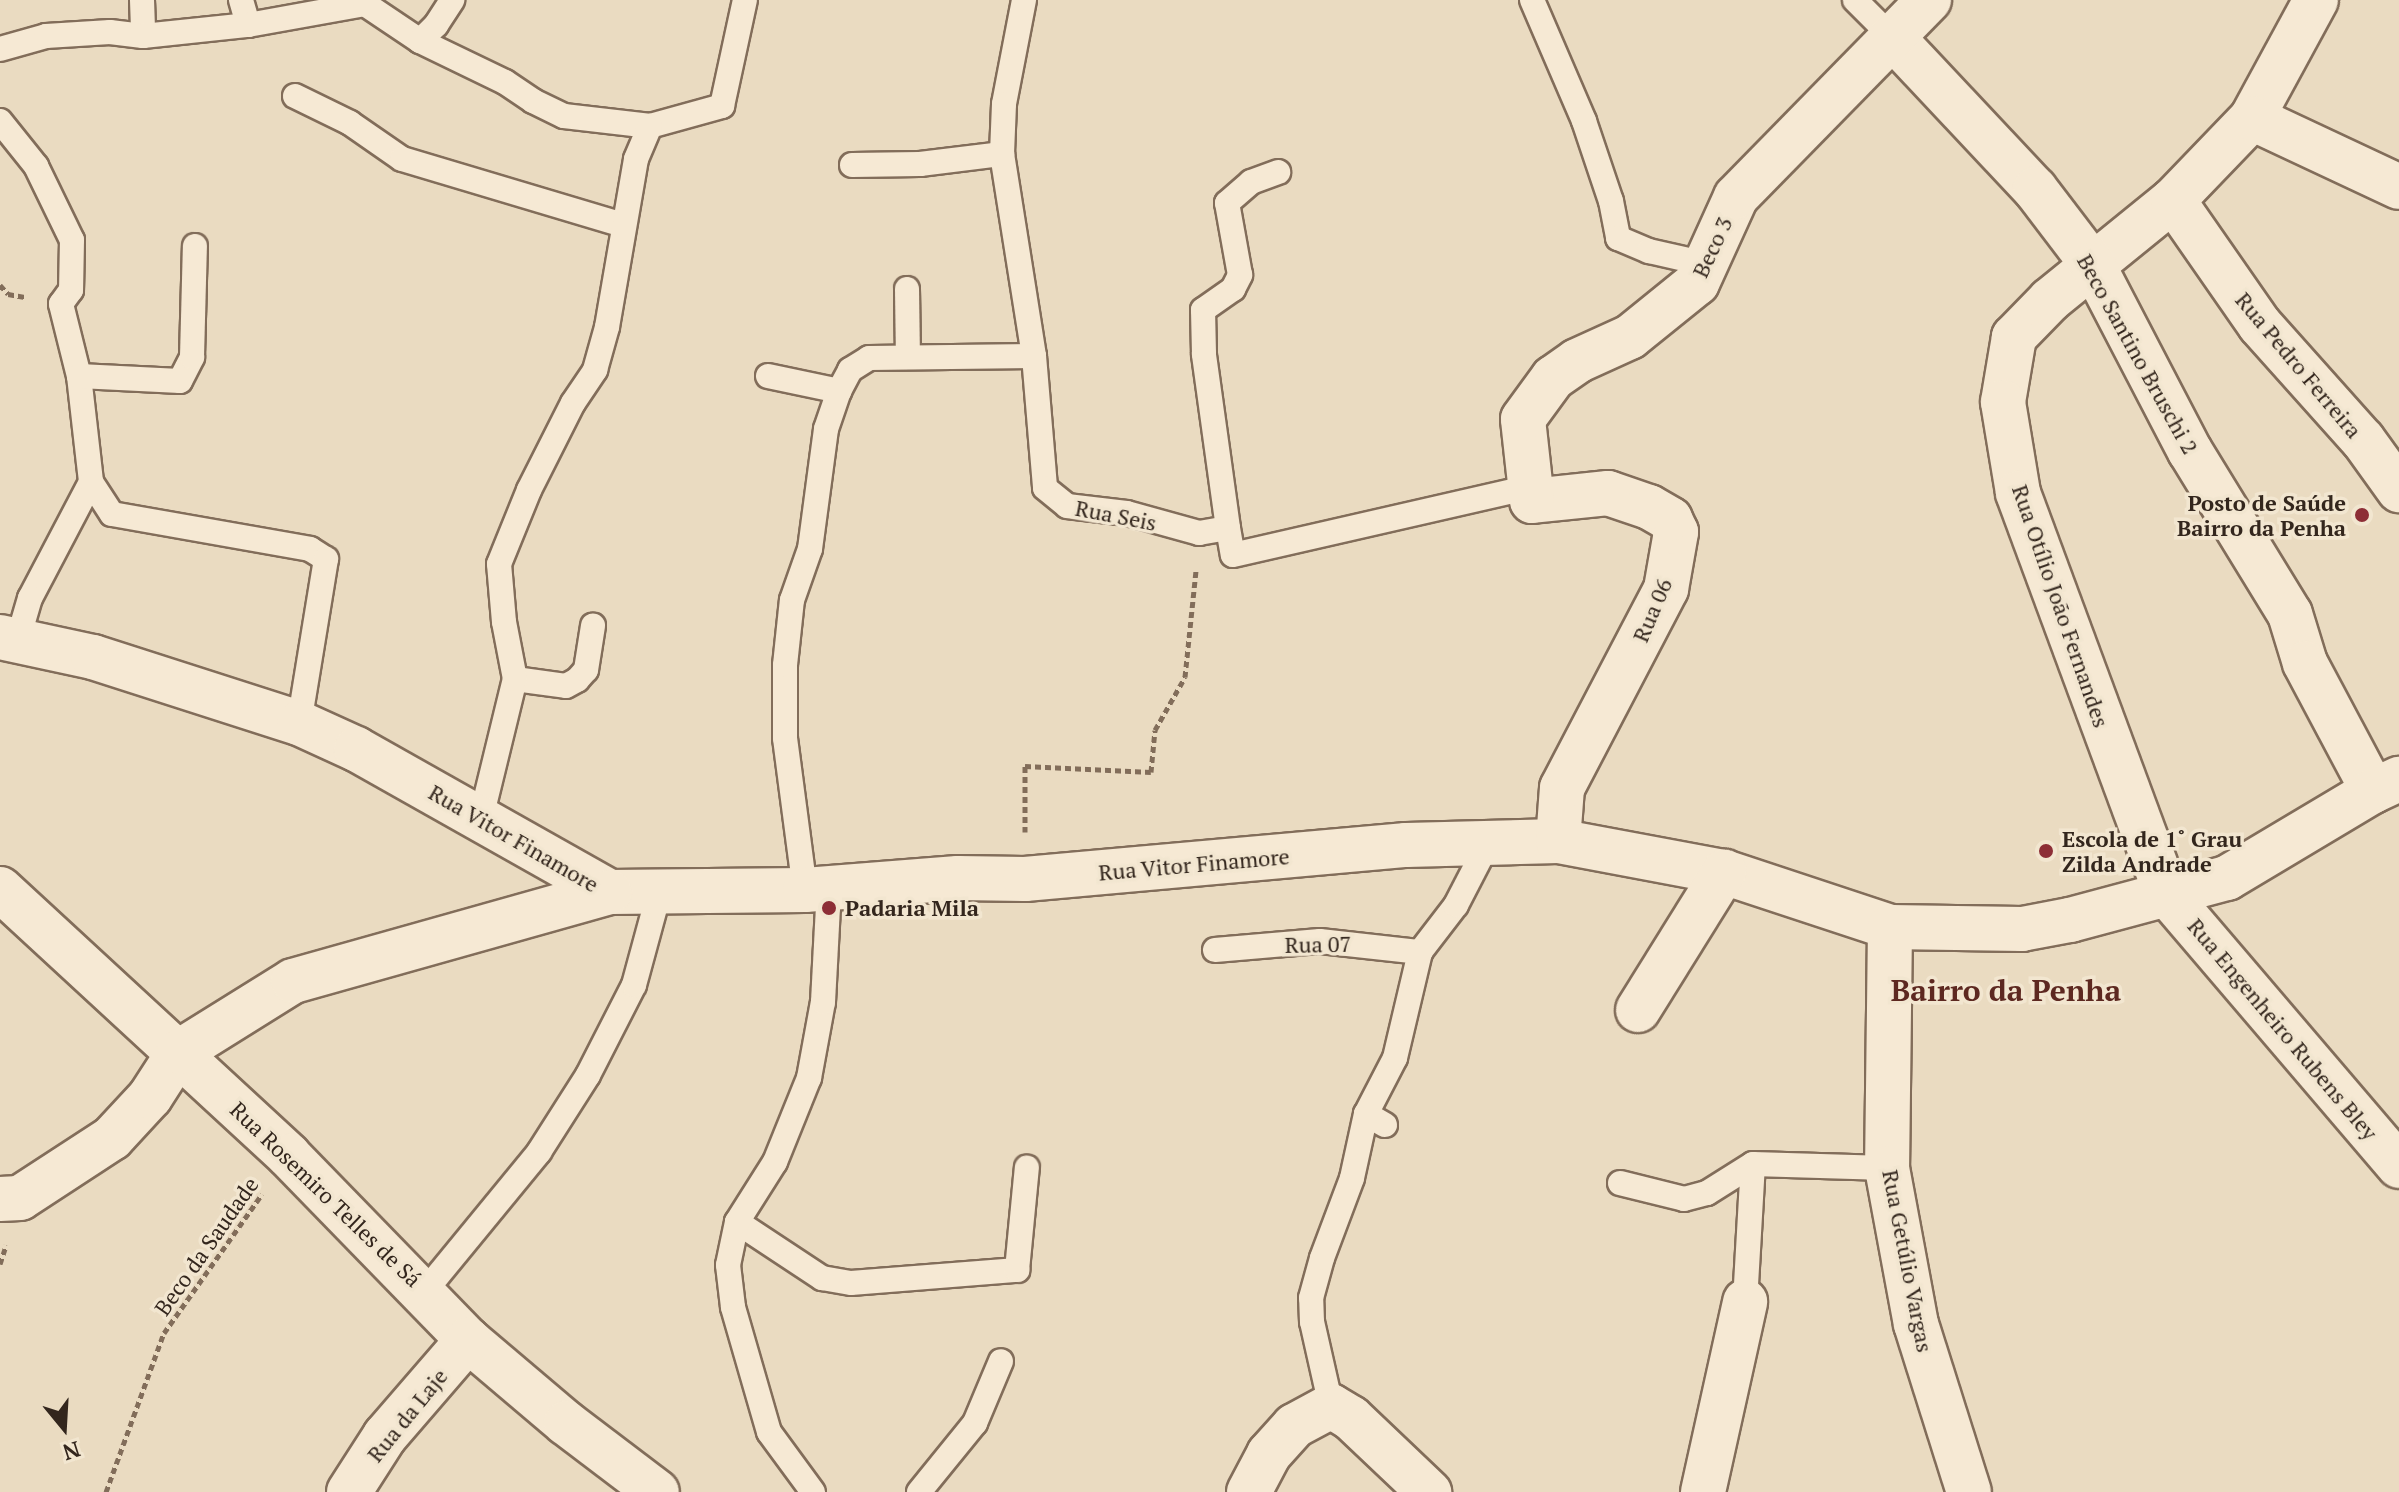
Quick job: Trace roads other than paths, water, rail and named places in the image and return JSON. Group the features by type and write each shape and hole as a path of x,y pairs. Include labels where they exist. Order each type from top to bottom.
{"street":[{"name":"Beco 3","path":"1531,487 1523,419 1553,378 1577,361 1630,337 1697,283 1736,197 1929,0"},
{"name":"Rua Otílio João Fernandes","path":"2166,893 2018,493 2003,402 2014,337 2029,318 2173,200 2252,118 2316,0"},
{"name":"Beco Santino Bruschi 2","path":"1894,39 2035,189 2093,265 2190,451 2290,614 2305,663 2386,785"},
{"path":"2252,118 2399,187"},
{"name":"Rua Pedro Ferreira","path":"2173,200 2260,325 2363,440 2399,490"},
{"name":"Rua 06","path":"1531,487 1532,501 1608,493 1649,507 1670,519 1676,532 1666,589 1562,788 1558,841"},
{"name":"Rua Vitor Finamore","path":"9,638 93,657 299,723 356,749 610,892 817,889 958,878 1025,879 1406,845 1558,841 1724,872 1890,927 2022,929 2070,920 2227,878 2386,785"},
{"path":"1638,1010 1724,872"},
{"name":"Rua Rosemiro Telles de Sá","path":"0,889 289,1156 425,1291 468,1340 566,1423 657,1492"},
{"path":"0,1199 20,1198 112,1138 150,1097 179,1052 293,981 610,892"},
{"name":"Rua Engenheiro Rubens Bley","path":"2166,893 2399,1166"},
{"name":"Rua Getúlio Vargas","path":"1890,927 1887,1168 1916,1324 1969,1492"},
{"path":"1703,1492 1745,1302"},
{"name":"Rua da Laje","path":"349,1492 385,1436 468,1340"},
{"path":"1249,1492 1269,1454 1294,1426 1331,1406 1351,1418 1429,1492"}],"lane":[{"path":"142,0 143,36"},
{"path":"241,0 248,25"},
{"path":"420,41 436,25 452,0"},
{"path":"0,49 46,36 110,32 143,36 248,25 365,4 420,41 505,82 533,101 564,116 650,126 722,106 745,0"},
{"name":"Rua Seis","path":"1024,0 1004,104 1002,154 1034,356 1045,488 1067,506 1127,513 1199,533 1228,528"},
{"path":"1532,0 1584,121 1611,201 1618,238 1649,251 1706,264"},
{"path":"1855,0 1894,39"},
{"path":"295,96 350,123 402,159 623,225"},
{"path":"0,121 36,166 72,240 71,290 61,304 79,376 91,482 112,514 310,549 326,559 299,723"},
{"path":"481,818 515,679 504,622 499,564 529,490 573,403 595,370 607,327 636,159 650,126"},
{"path":"852,165 920,164 1002,154"},
{"path":"1278,172 1251,182 1227,203 1240,275 1233,289 1203,310 1204,354 1233,555 1531,487"},
{"path":"79,376 180,381 192,357 195,246"},
{"path":"907,289 908,357"},
{"path":"813,1492 769,1432 733,1307 728,1265 737,1222 775,1162 809,1078 823,1002 817,889 785,738 785,665 792,600 810,549 826,429 850,370 869,358 1034,356"},
{"path":"768,376 839,391"},
{"path":"9,638 91,482"},
{"path":"515,679 566,686 577,680 586,670 593,626"},
{"path":"1331,1406 1312,1322 1311,1298 1322,1258 1376,1120 1395,1058 1420,952 1456,905 1488,843"},
{"path":"425,1291 539,1152 588,1075 634,985 659,893"},
{"name":"Rua 07","path":"1215,950 1320,941 1420,952"},
{"path":"1620,1183 1684,1199 1707,1193 1753,1164 1887,1168"},
{"path":"1745,1302 1753,1164"},
{"path":"737,1222 822,1278 851,1283 1017,1270 1027,1167"},
{"path":"919,1492 975,1423 1001,1361"}],"place":[{"name":"Posto de Saúde Bairro da Penha","path":"2362,515"},
{"name":"Escola de 1˚ Grau Zilda Andrade","path":"2046,851"},
{"name":"Padaria Mila","path":"829,908"}],"district":[{"name":"Bairro da Penha","path":"2006,990"}]}
